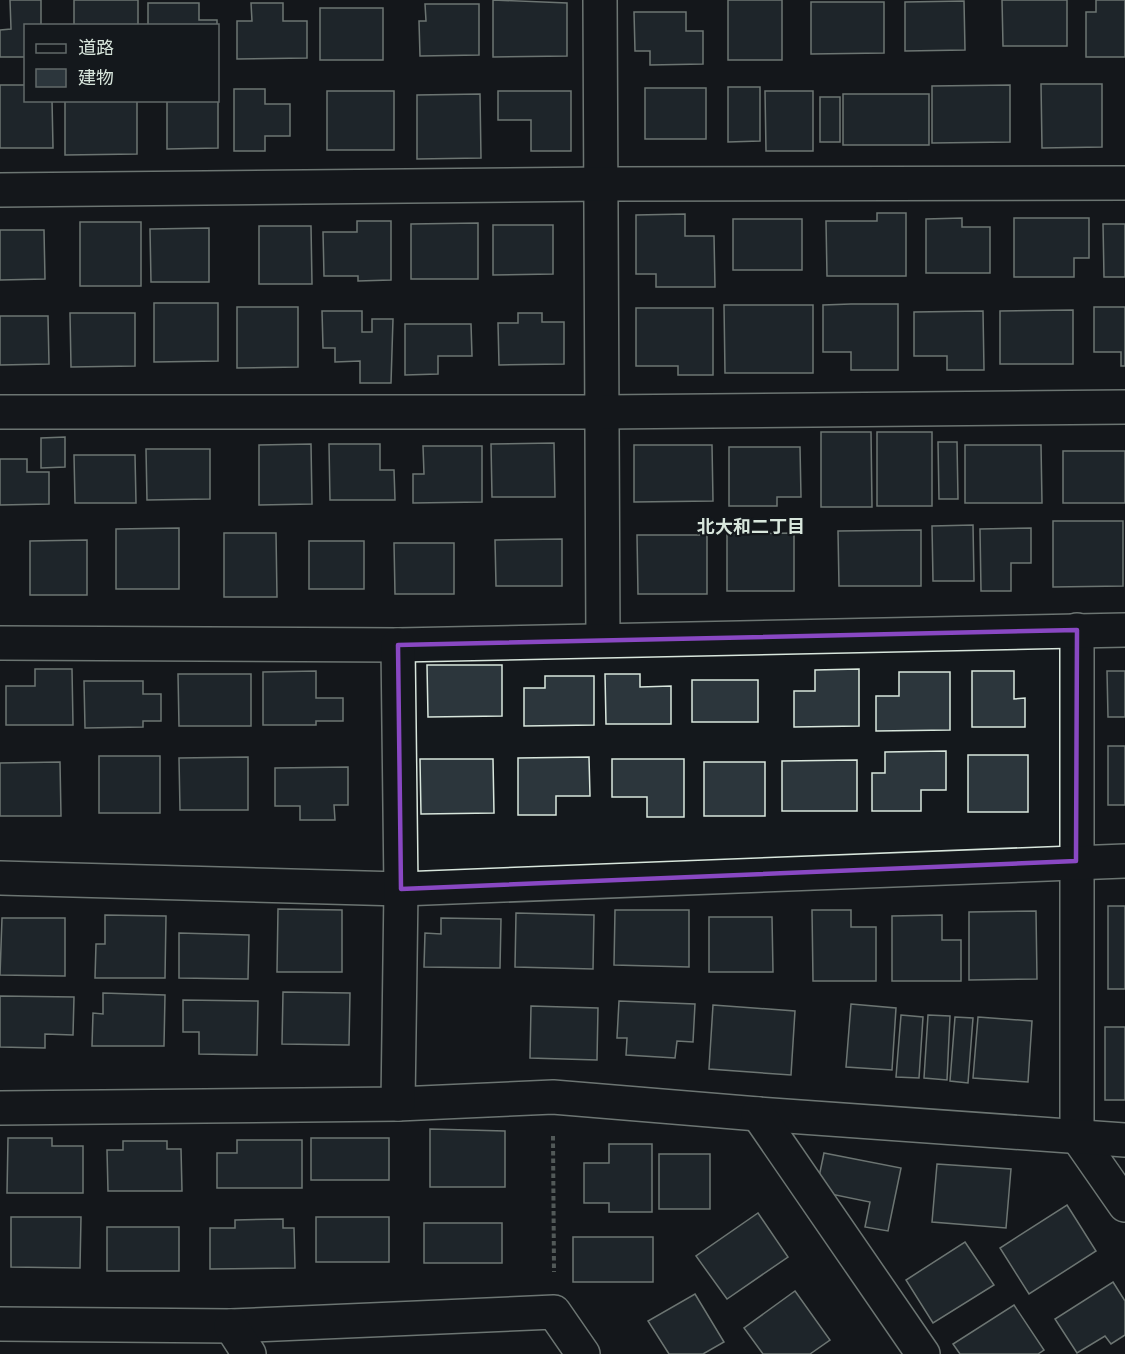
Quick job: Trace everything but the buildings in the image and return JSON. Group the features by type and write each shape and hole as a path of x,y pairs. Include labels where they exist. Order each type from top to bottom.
{"street":[{"path":"600,0 603,640"},
{"path":"0,190 602,184 1125,183"},
{"path":"0,412 602,412 1125,407"},
{"path":"1077,630 1077,1136 1125,1205"},
{"path":"0,643 398,645 1125,630"},
{"path":"398,645 401,889 398,1104"},
{"path":"0,878 401,889 1076,861 1125,861"},
{"path":"0,1108 398,1104 553,1097 1125,1140"},
{"path":"758,1114 923,1354"},
{"path":"0,1324 231,1326 554,1312 583,1354"},
{"path":"231,1326 249,1354"}],"path":[{"path":"553,1097 554,1312"}],"highlighted area":[{"path":"1077,630 1076,861 401,889 398,645"}],"district":[{"name":"北大和二丁目","path":"751,527"}]}
